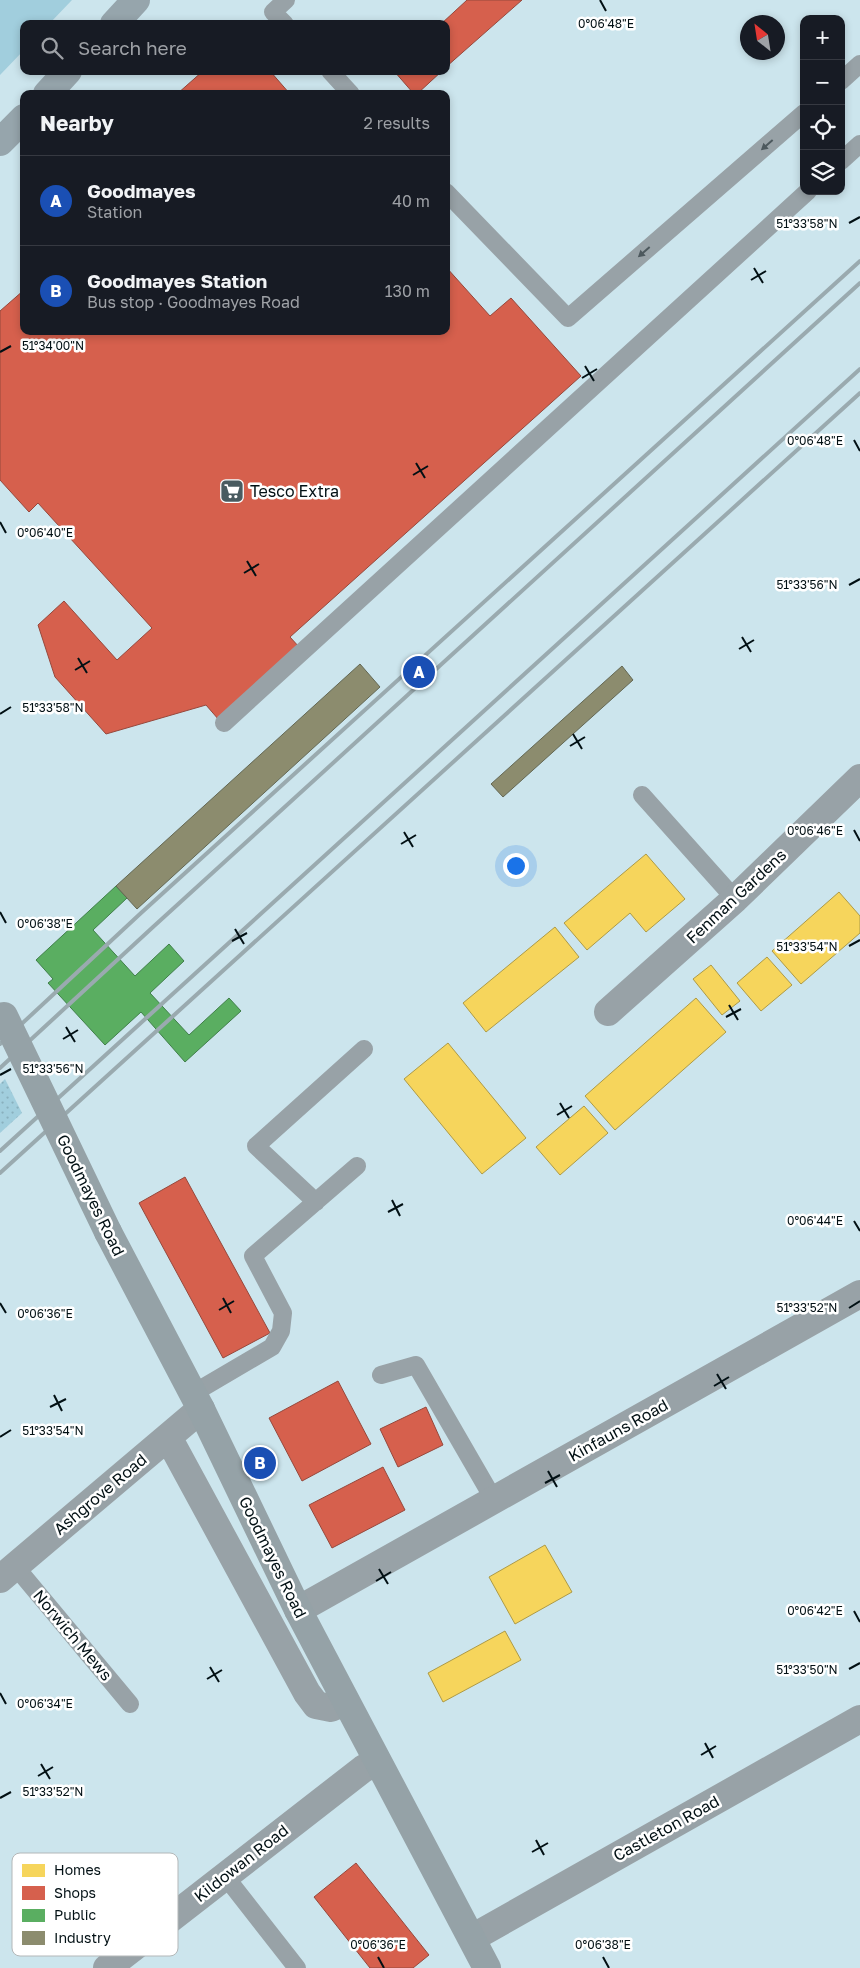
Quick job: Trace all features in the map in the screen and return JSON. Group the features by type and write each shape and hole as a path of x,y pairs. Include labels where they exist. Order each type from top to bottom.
{"main road":[{"path":"118,20 136,0"},
{"path":"50,90 64,75"},
{"path":"0,142 20,122"},
{"name":"Goodmayes Road","path":"2,1012 108,1232 197,1402 298,1610 487,1968"}],"street":[{"name":"Fenman Gardens","path":"608,1012 736,899 860,778"},
{"name":"Kinfauns Road","path":"298,1610 860,1294"},
{"name":"Ashgrove Road","path":"8,1572 168,1437 197,1402"},
{"path":"168,1437 307,1693 316,1705 331,1708 346,1702"},
{"name":"Castleton Road","path":"472,1938 860,1719"},
{"name":"Kildowan Road","path":"178,1913 364,1769 377,1761"},
{"name":"Kildowan Road","path":"107,1968 122,1956"}],"lane":[{"path":"845,77 860,64"},
{"path":"334,75 347,90"},
{"path":"450,196 568,318 800,116"},
{"path":"845,157 860,144"},
{"path":"224,723 804,195"},
{"path":"642,795 736,899"},
{"path":"316,1202 256,1146 364,1049"},
{"path":"197,1402 272,1347 281,1331 284,1312 254,1256 357,1166"},
{"path":"381,1375 416,1365 494,1500"},
{"name":"Norwich Mews","path":"8,1572 130,1704"},
{"path":"225,1876 297,1968"}],"shaded area":[{"path":"0,0 72,0 53,20 20,20 20,54 0,75"},
{"path":"5,1079 22,1113 0,1133 0,1084"}],"building: Homes":[{"path":"646,854 685,899 646,932 630,913 587,950 564,923"},
{"path":"839,892 860,916 860,933 801,984 772,951"},
{"path":"555,927 579,957 486,1032 463,1003"},
{"path":"767,957 792,985 761,1011 737,983"},
{"path":"711,965 740,1001 722,1015 693,979"},
{"path":"696,998 726,1032 615,1130 585,1096"},
{"path":"448,1043 526,1138 482,1174 404,1079"},
{"path":"584,1106 608,1133 560,1175 536,1147"},
{"path":"545,1545 572,1592 515,1624 489,1577"},
{"path":"505,1631 521,1660 443,1702 428,1673"}],"building: Shops":[{"path":"467,0 522,0 450,63 450,20 445,20"},
{"path":"198,75 273,75 287,90 182,90"},
{"path":"397,75 438,75 421,90 411,90"},
{"name":"Tesco Extra","path":"450,271 490,316 511,298 581,376 290,637 300,648 219,720 206,705 106,734 55,677 38,625 64,601 117,660 152,628 38,503 29,512 0,480 0,311 20,294 20,335 450,335"},
{"path":"185,1177 270,1333 223,1358 139,1203"},
{"path":"338,1381 371,1444 302,1481 269,1418"},
{"path":"426,1407 443,1445 398,1467 380,1429"},
{"path":"383,1467 405,1510 332,1548 309,1505"},
{"path":"356,1863 429,1955 413,1968 370,1968 314,1897"}],"building: Public":[{"path":"116,886 127,898 93,930 135,976 169,944 184,961 150,993 189,1035 229,998 241,1011 185,1062 141,1012 105,1045 48,983 53,979 36,960"}],"building: Industry":[{"path":"360,664 380,687 137,909 116,886"},
{"path":"622,666 633,680 503,797 491,784"}],"railway":[{"path":"0,1044 141,913 860,261"},
{"path":"0,1068 860,283"},
{"path":"0,1151 860,369"},
{"path":"0,1173 860,393"}],"place":[{"name":"Tesco Extra","path":"232,491"},
{"name":"Goodmayes","path":"419,672"},
{"name":"Goodmayes Station","path":"260,1463"}]}
